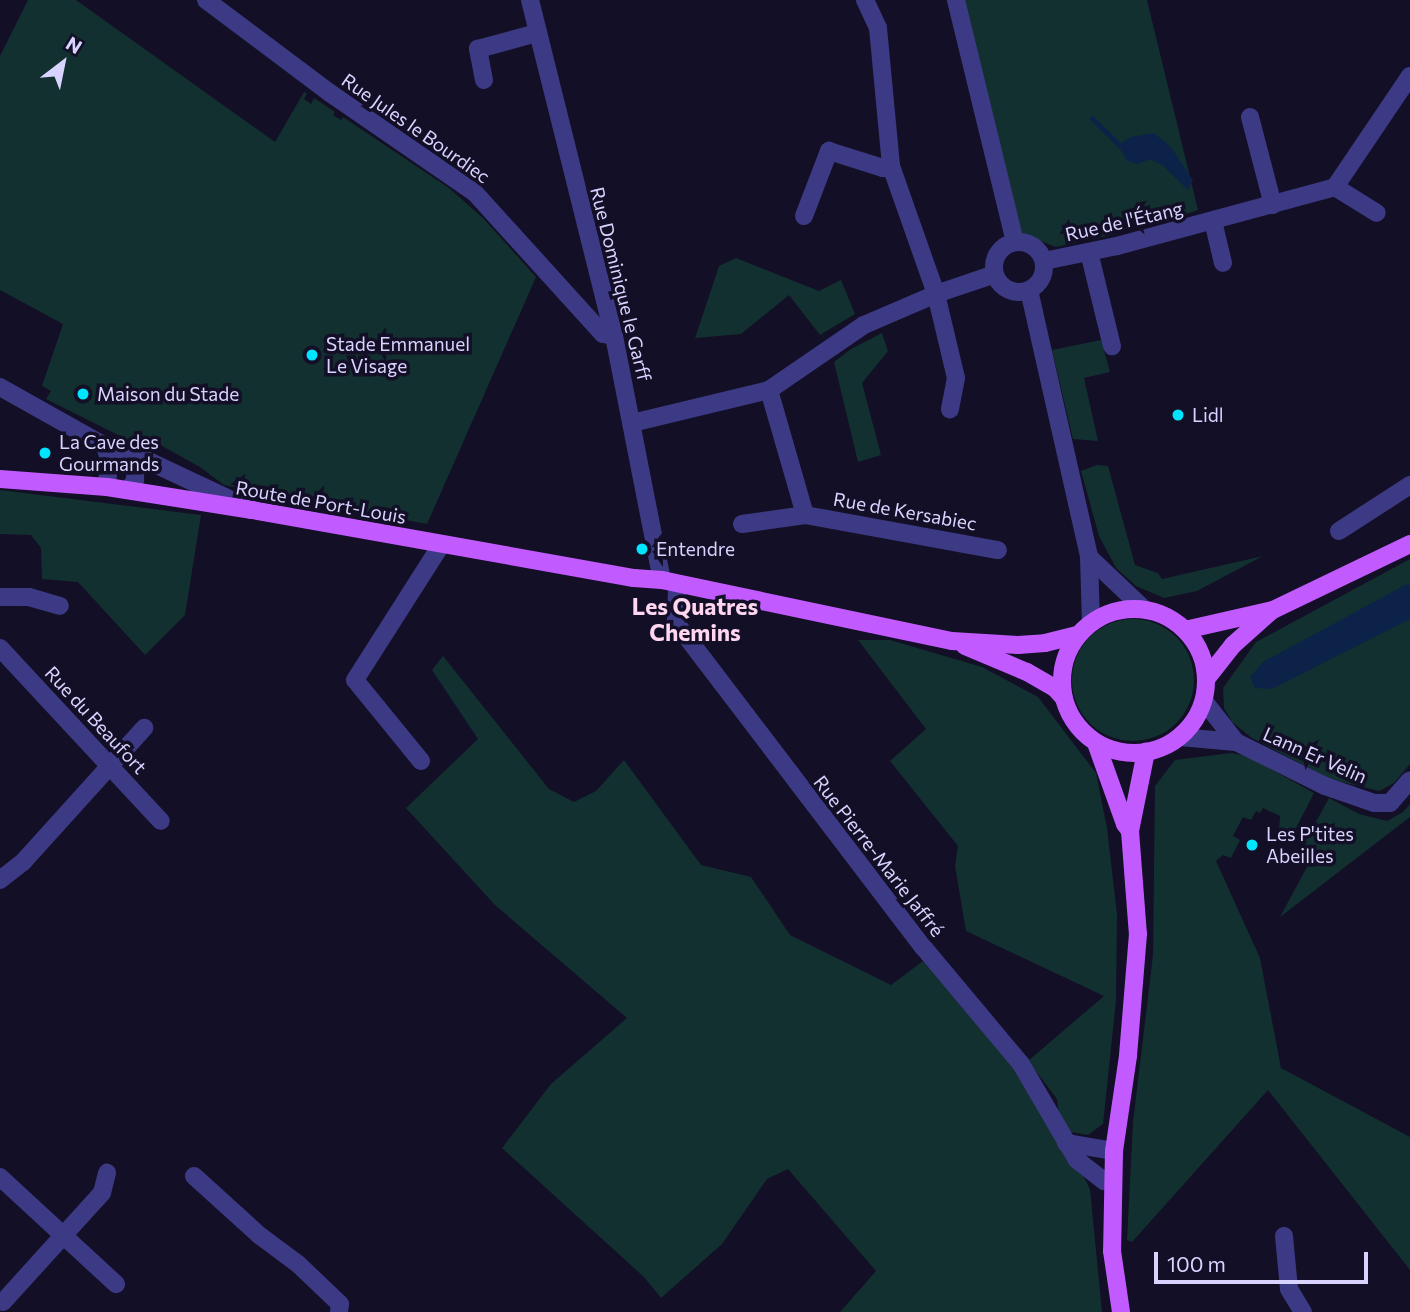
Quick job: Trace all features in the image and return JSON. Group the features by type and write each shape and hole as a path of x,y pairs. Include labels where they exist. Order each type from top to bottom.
{"main road":[{"name":"Route de Port-Louis","path":"0,479 107,487 252,510 738,597 952,641 1018,645 1045,643 1085,629"},
{"path":"1185,630 1273,610 1410,544"},
{"path":"1144,609 1166,617 1185,630 1200,652 1207,678 1204,701 1195,721 1180,737 1164,747 1146,752 1117,751 1096,743 1084,733 1070,714 1064,698 1064,664 1085,629 1116,611 1144,609"},
{"path":"1207,678 1233,645 1273,610"},
{"name":"Route de Port-Louis","path":"952,641 1027,672 1055,688 1064,698"},
{"path":"1096,743 1125,824 1130,831"},
{"path":"1121,1312 1112,1251 1114,1152 1128,1056 1138,933 1130,831 1146,752"}],"street":[{"name":"Rue Jules le Bourdiec","path":"206,0 330,93 475,193 603,334 614,336"},
{"name":"Rue Dominique le Garff","path":"530,0 614,336 670,585"},
{"path":"865,0 878,28 891,166 936,294 956,378 950,409"},
{"path":"956,0 1015,242"},
{"path":"484,80 478,49 537,33"},
{"path":"1377,213 1335,187 1410,76"},
{"path":"1250,117 1273,205"},
{"path":"804,216 829,151 883,168 891,166"},
{"name":"Rue de l'Étang","path":"1044,261 1213,221 1335,187"},
{"name":"Rue de l'Étang","path":"1213,221 1223,263"},
{"path":"1015,242 1031,244 1044,261 1040,282 1029,290 1008,290 995,274 996,257 1000,250 1015,242"},
{"path":"1088,252 1112,346"},
{"path":"632,423 769,390 864,325 936,294 995,274"},
{"path":"1029,290 1089,557 1085,629"},
{"path":"0,387 105,446 136,456 252,510"},
{"name":"Rue de Kersabiec","path":"769,390 805,515"},
{"path":"105,446 109,459 107,487"},
{"path":"129,490 137,468 136,456"},
{"path":"1339,531 1410,485"},
{"name":"Rue de Kersabiec","path":"742,524 805,515 998,550"},
{"path":"421,761 355,680 441,545"},
{"path":"1089,557 1144,609"},
{"name":"Rue Pierre-Marie Jaffré","path":"670,585 676,622 924,948 1021,1064 1044,1099 1077,1160 1104,1181 1113,1183"},
{"path":"0,597 29,597 60,606"},
{"name":"Rue du Beaufort","path":"0,648 161,821"},
{"path":"1204,701 1236,742"},
{"path":"4,869 23,862 144,728"},
{"path":"1180,737 1236,742"},
{"name":"Lann Er Velin","path":"1236,742 1325,786 1374,803 1390,803 1410,780"},
{"path":"1066,1143 1114,1152"},
{"path":"5,1305 102,1193 107,1173"},
{"path":"194,1176 260,1235 298,1264 340,1304 339,1312"},
{"path":"0,1177 116,1284"},
{"path":"1284,1236 1289,1289 1303,1312"}],"green space":[{"path":"28,0 76,0 275,142 304,92 307,93 304,99 311,104 314,98 335,112 333,115 341,120 343,117 449,188 484,219 536,277 427,524 224,485 200,467 155,442 152,447 136,437 132,442 46,399 51,391 42,386 63,324 0,290 0,56"},
{"path":"964,0 1147,0 1198,210 1166,221 1163,211 1113,222 1115,234 1056,247 1022,234"},
{"path":"736,258 819,291 841,280 855,314 820,335 789,295 741,334 695,338 719,266"},
{"path":"882,333 888,351 862,383 881,455 858,462 834,362 851,349"},
{"path":"1101,340 1110,372 1084,378 1098,441 1073,439 1052,350"},
{"path":"1097,465 1108,466 1135,565 1158,573 1162,579 1263,556 1197,591 1164,598 1136,586 1116,568 1099,536 1081,471"},
{"path":"0,490 201,515 185,615 145,655 78,582 42,579 41,548 31,535 0,534"},
{"path":"1410,559 1410,764 1394,783 1379,791 1330,779 1252,738 1232,722 1224,708 1223,688 1256,642"},
{"path":"1133,619 1157,623 1176,637 1190,656 1194,680 1190,704 1176,723 1157,737 1133,741 1109,737 1090,723 1076,704 1072,680 1076,656 1090,637 1109,623"},
{"path":"858,640 890,640 982,667 1038,697 1096,773 1107,828 1117,914 1116,1001 1103,1124 1088,1135 1071,1132 1060,1122 1057,1099 1028,1061 1104,996 966,931 955,866 958,846 890,761 926,729"},
{"path":"443,656 549,789 574,802 596,791 624,760 701,865 751,877 790,935 891,985 923,961 965,996 1066,1143 1090,1189 1102,1312 840,1312 876,1271 788,1169 767,1179 722,1244 661,1298 644,1277 502,1148 551,1084 627,1018 495,905 406,808 478,739 432,670"},
{"path":"1231,753 1247,756 1314,793 1291,838 1279,829 1280,816 1263,808 1260,813 1256,811 1251,820 1243,817 1233,836 1240,840 1231,858 1223,855 1216,861 1260,958 1281,1068 1410,1137 1410,1270 1268,1090 1132,1242 1127,1240 1133,1122 1153,955 1155,786 1175,760"},
{"path":"1329,798 1359,814 1387,821 1403,812 1410,804 1410,817 1280,917 1315,852 1303,845"}],"water":[{"path":"1154,133 1170,146 1193,180 1188,190 1162,165 1150,159 1138,164 1127,161 1121,150 1121,143 1130,137"},
{"path":"1405,585 1410,585 1410,619 1272,689 1255,688 1250,677 1263,662"}],"waterway":[{"path":"1092,118 1124,149"}],"place":[{"name":"Stade Emmanuel Le Visage","path":"312,355"},
{"name":"Maison du Stade","path":"83,394"},
{"name":"Lidl","path":"1178,415"},
{"name":"La Cave des Gourmands","path":"45,453"},
{"name":"Entendre","path":"642,549"},
{"name":"Les P'tites Abeilles","path":"1252,845"}],"district":[{"name":"Les Quatres Chemins","path":"695,619"}]}
